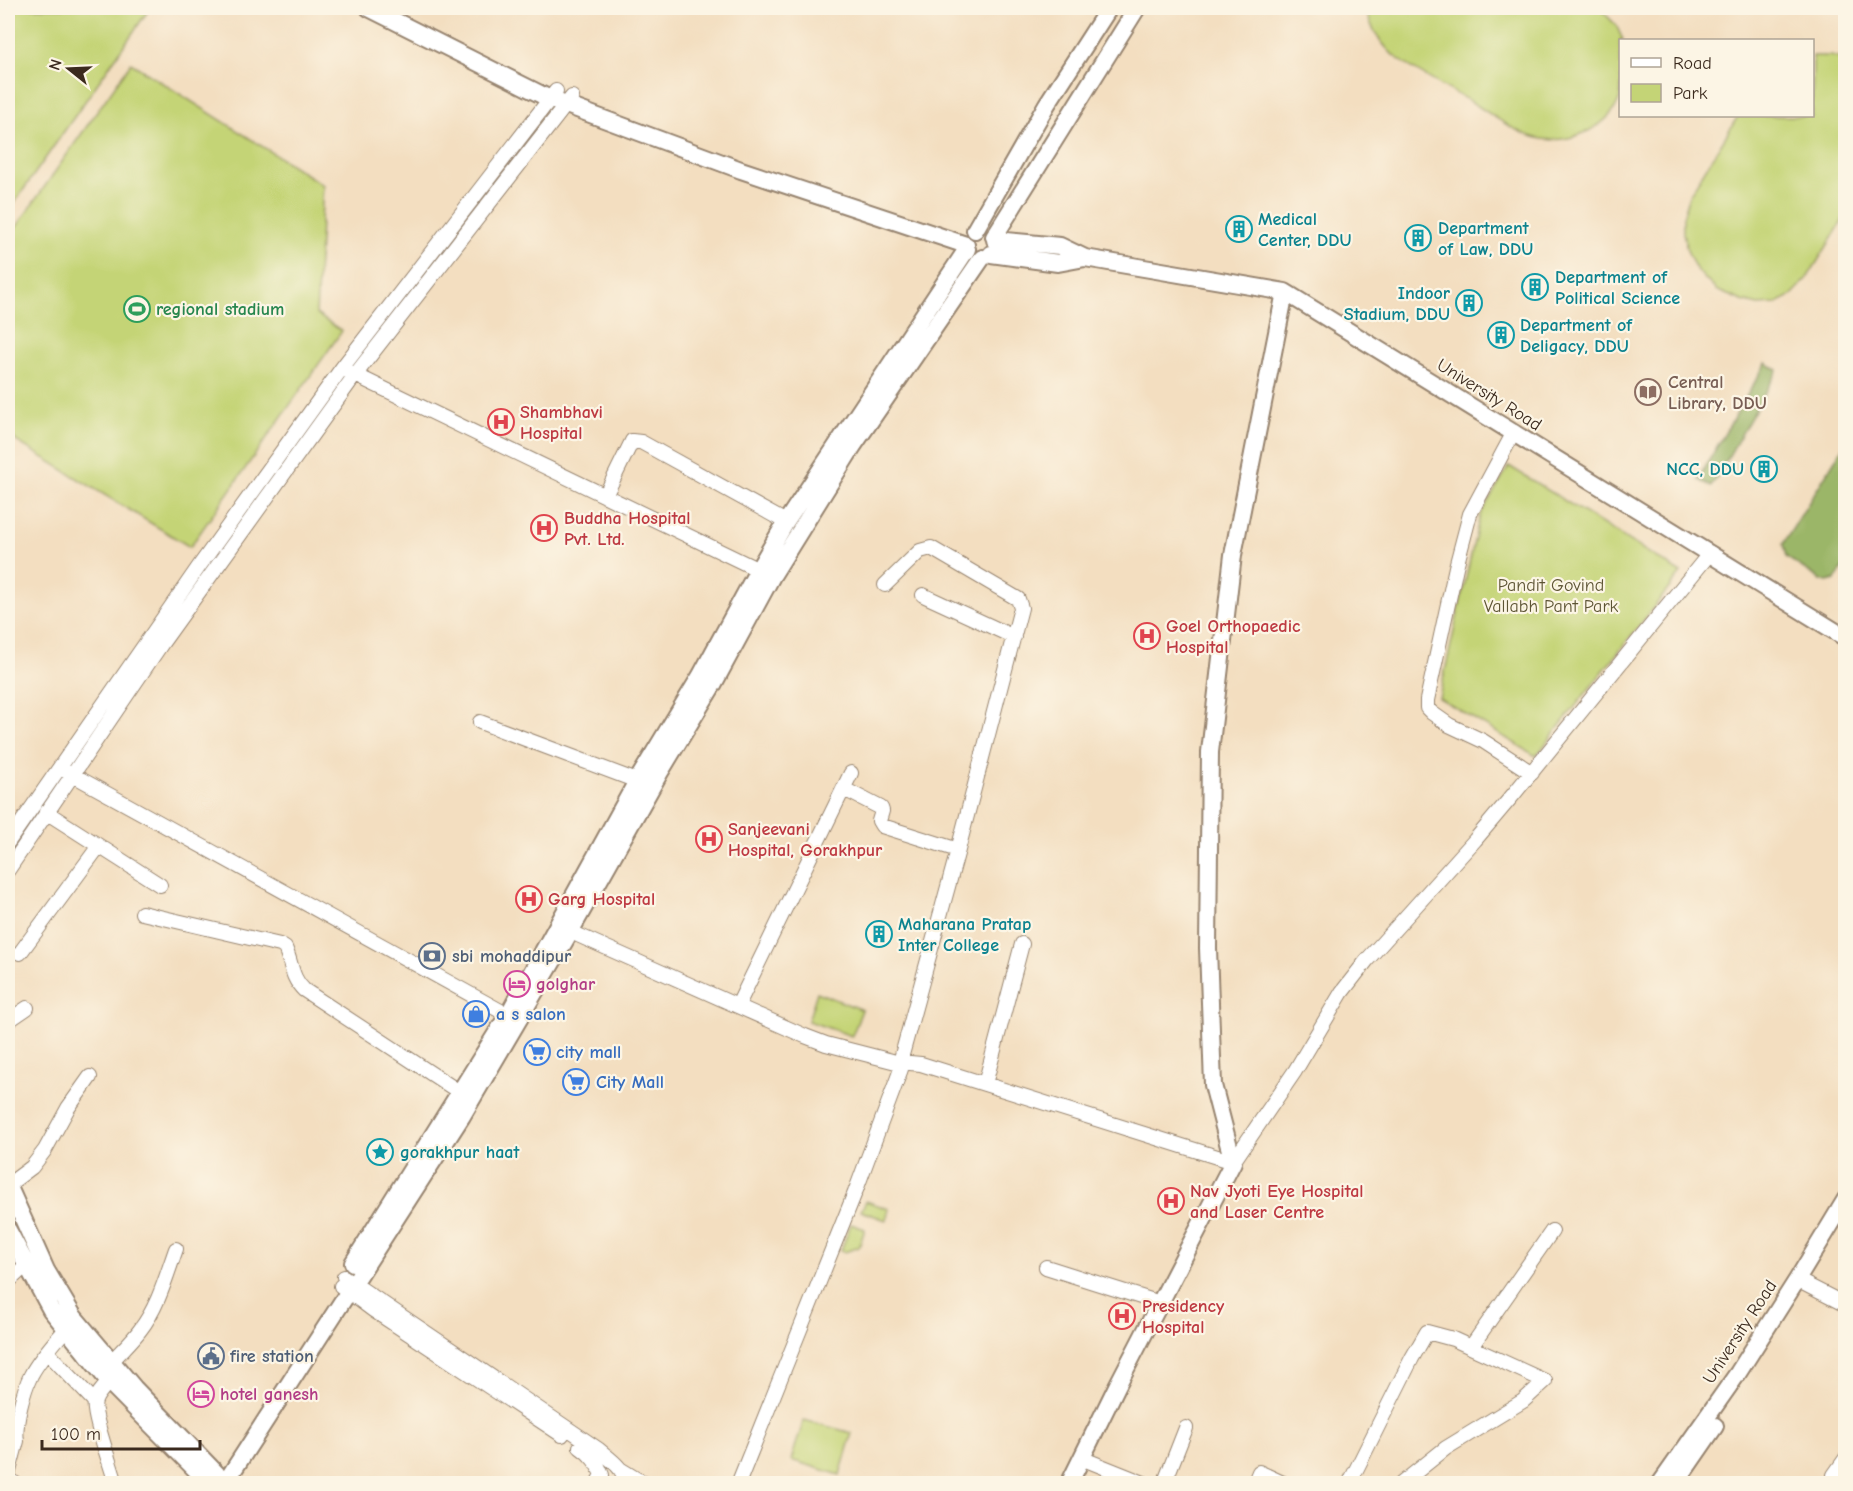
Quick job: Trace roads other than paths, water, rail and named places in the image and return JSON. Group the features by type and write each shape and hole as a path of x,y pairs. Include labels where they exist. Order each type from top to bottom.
{"main road":[{"path":"369,8 553,95 741,170 970,240"},
{"path":"388,8 553,95"},
{"path":"218,1480 346,1284 513,1018 563,929 714,683 786,522 970,240 1047,104 1109,8"},
{"path":"563,929 637,781 700,677 765,573 991,248 1137,8"},
{"path":"970,240 984,229 992,234 991,248"},
{"path":"970,240 974,256 991,248"},
{"name":"University Road","path":"991,248 1058,263 1084,258 1285,292 1845,638"},
{"path":"1069,1484 1233,1162 1212,1084 1208,948 1210,752 1233,555 1285,292"},
{"path":"8,1185 14,1216 74,1317 134,1388 218,1480"},
{"name":"University Road","path":"1675,1484 1718,1421 1802,1283 1845,1199"},
{"name":"University Road","path":"1660,1484 1845,1220"},
{"path":"8,1230 24,1264 51,1310 109,1381 218,1480"},
{"path":"8,1256 24,1264 46,1270"}],"street":[{"path":"297,443 342,368 553,95"},
{"path":"8,842 66,771 200,565 297,443 356,375 569,101"},
{"path":"342,368 765,573"},
{"path":"1514,432 1470,514 1455,567 1427,708 1449,725 1483,741 1532,773"},
{"path":"605,496 632,441 636,440 786,522"},
{"path":"738,1484 856,1190 902,1062 1021,608 1018,599 931,548 920,551 885,585"},
{"path":"563,929 826,1044 902,1062 921,1064 1233,1162 1294,1071 1342,992 1367,960 1476,840 1710,553"},
{"path":"923,595 1014,637"},
{"path":"480,722 637,781"},
{"path":"8,870 46,812 66,771"},
{"path":"66,771 513,1018"},
{"path":"738,1005 850,773"},
{"path":"844,789 881,808 879,822 882,826 958,850"},
{"path":"46,812 160,885"},
{"path":"20,953 99,846"},
{"path":"142,913 280,945 285,948 294,976 304,990 466,1095"},
{"path":"985,1084 1022,944"},
{"path":"8,1021 27,1008"},
{"path":"8,1185 32,1167 45,1150 90,1077"},
{"path":"1472,1347 1552,1231"},
{"path":"112,1361 148,1320 158,1300 176,1249"},
{"path":"8,1282 24,1264"},
{"path":"1046,1267 1160,1303"},
{"path":"1802,1283 1845,1305"},
{"path":"346,1284 542,1410 598,1449 624,1474 624,1484"},
{"path":"346,1284 589,1453 597,1463 601,1481"},
{"path":"16,1484 11,1481 8,1474 17,1441 12,1435 31,1375 66,1329"},
{"path":"1350,1484 1427,1332 1472,1347 1545,1381 1523,1401 1446,1448 1401,1484"},
{"path":"47,1352 94,1401 96,1420 116,1484"},
{"path":"94,1401 109,1381"},
{"path":"1164,1484 1186,1428"},
{"path":"1082,1458 1146,1484"},
{"path":"1834,1475 1845,1458"},
{"path":"601,1481 608,1469 612,1467 650,1484"},
{"path":"1254,1484 1259,1473 1285,1484"}],"place":[{"name":"Medical Center, DDU","path":"1239,229"},
{"name":"Department of Law, DDU","path":"1418,238"},
{"name":"Department of Political Science","path":"1535,287"},
{"name":"Indoor Stadium, DDU","path":"1469,303"},
{"name":"regional stadium","path":"137,309"},
{"name":"Department of Deligacy, DDU","path":"1501,335"},
{"name":"Central Library, DDU","path":"1648,392"},
{"name":"Shambhavi Hospital","path":"501,422"},
{"name":"NCC, DDU","path":"1764,469"},
{"name":"Buddha Hospital Pvt. Ltd.","path":"544,528"},
{"name":"Goel Orthopaedic Hospital","path":"1147,636"},
{"name":"Sanjeevani Hospital, Gorakhpur","path":"709,839"},
{"name":"Garg Hospital","path":"529,899"},
{"name":"Maharana Pratap Inter College","path":"879,934"},
{"name":"sbi mohaddipur","path":"432,956"},
{"name":"golghar","path":"517,984"},
{"name":"a s salon","path":"476,1014"},
{"name":"city mall","path":"537,1052"},
{"name":"City Mall","path":"576,1082"},
{"name":"gorakhpur haat","path":"380,1152"},
{"name":"Nav Jyoti Eye Hospital and Laser Centre","path":"1171,1201"},
{"name":"Presidency Hospital","path":"1122,1316"},
{"name":"fire station","path":"211,1356"},
{"name":"hotel ganesh","path":"201,1394"}],"park label":[{"name":"Pandit Govind Vallabh Pant Park","path":"1551,595"}]}
